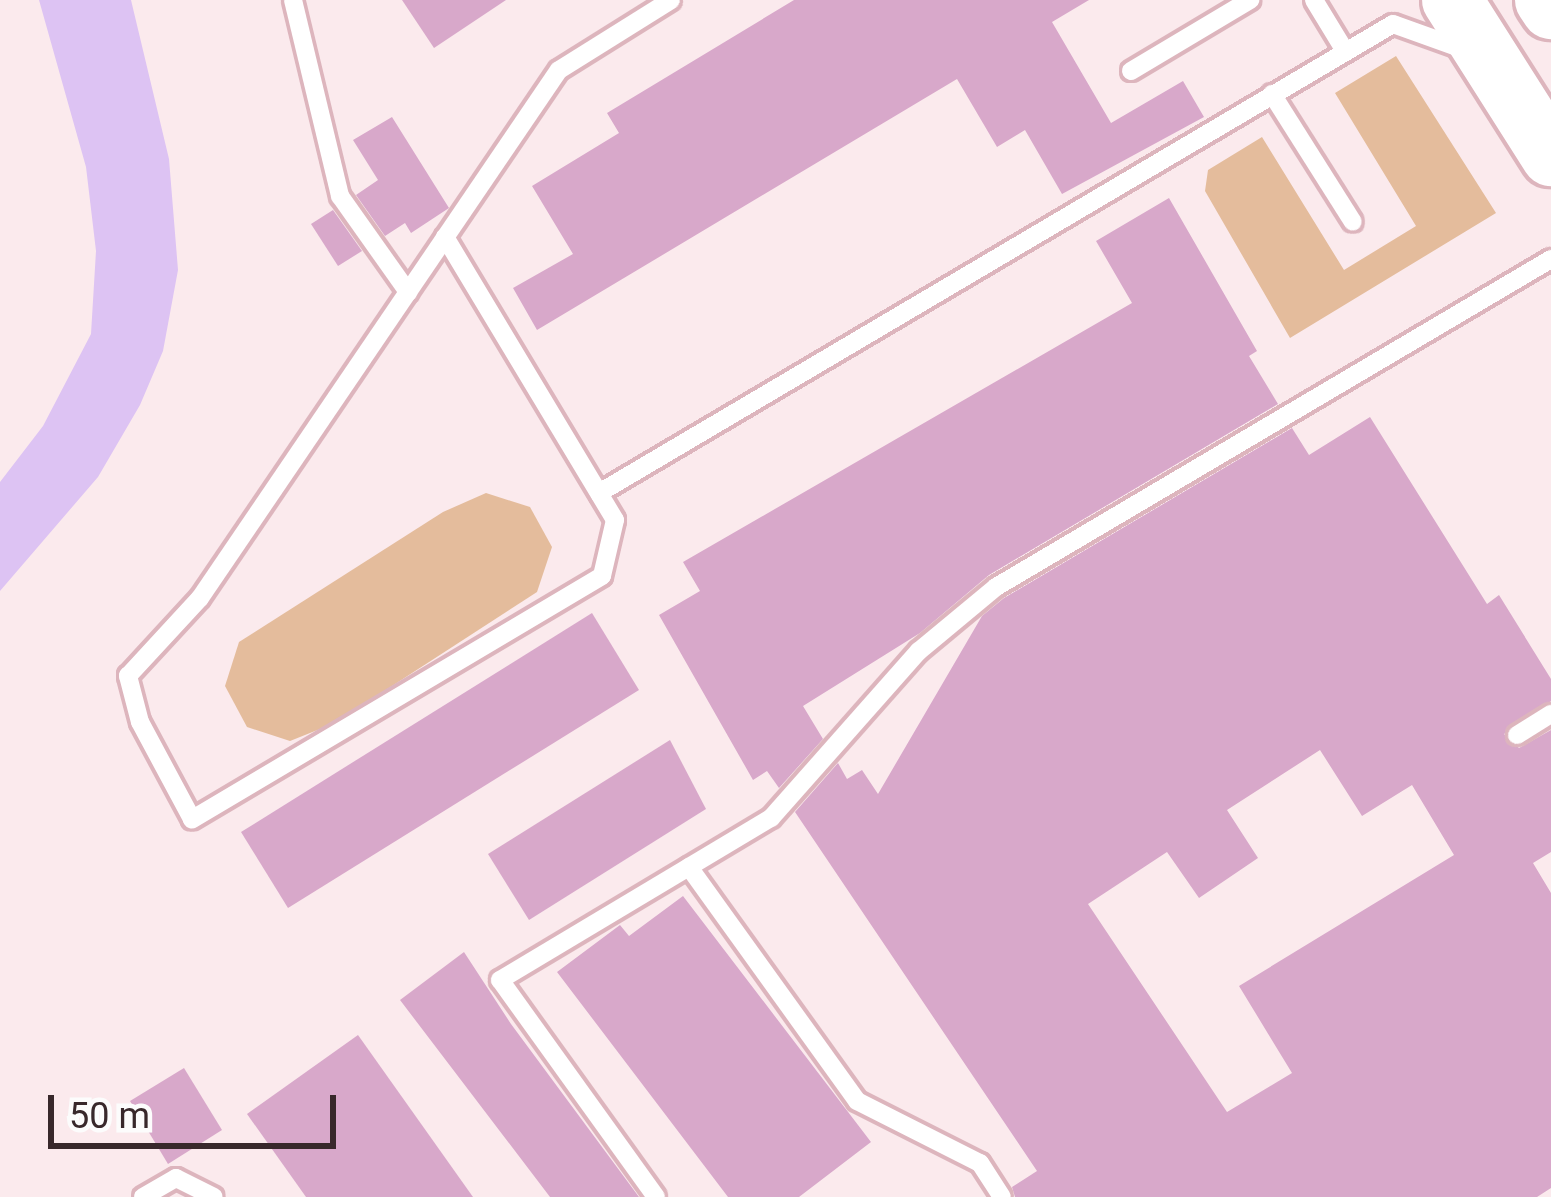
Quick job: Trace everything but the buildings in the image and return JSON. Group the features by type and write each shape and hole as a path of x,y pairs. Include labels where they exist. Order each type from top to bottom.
{"highway":[{"path":"1452,0 1551,156"},
{"path":"1546,0 1551,9"}],"lane":[{"path":"292,0 340,196 408,292"},
{"path":"446,237 614,520 602,576 192,819 140,722 128,676 200,598 559,70 671,0"},
{"path":"1130,71 1250,0"},
{"path":"1314,0 1345,51"},
{"path":"599,493 1393,24 1490,59"},
{"path":"1272,94 1353,222"},
{"path":"656,1197 500,980 771,818 919,651 996,587 1551,259"},
{"path":"1517,735 1551,714"},
{"path":"688,867 857,1101 980,1163 1002,1197"},
{"path":"143,1197 176,1178 214,1197"}],"shaded area":[{"path":"39,0 131,0 169,159 178,270 163,351 140,405 98,477 0,591 0,482 43,426 91,334 96,251 86,167"},
{"path":"1396,56 1496,213 1290,338 1205,191 1208,170 1262,137 1344,270 1416,226 1335,93"},
{"path":"486,493 530,507 552,547 537,592 335,723 290,741 247,727 225,686 239,642 443,512"}]}
